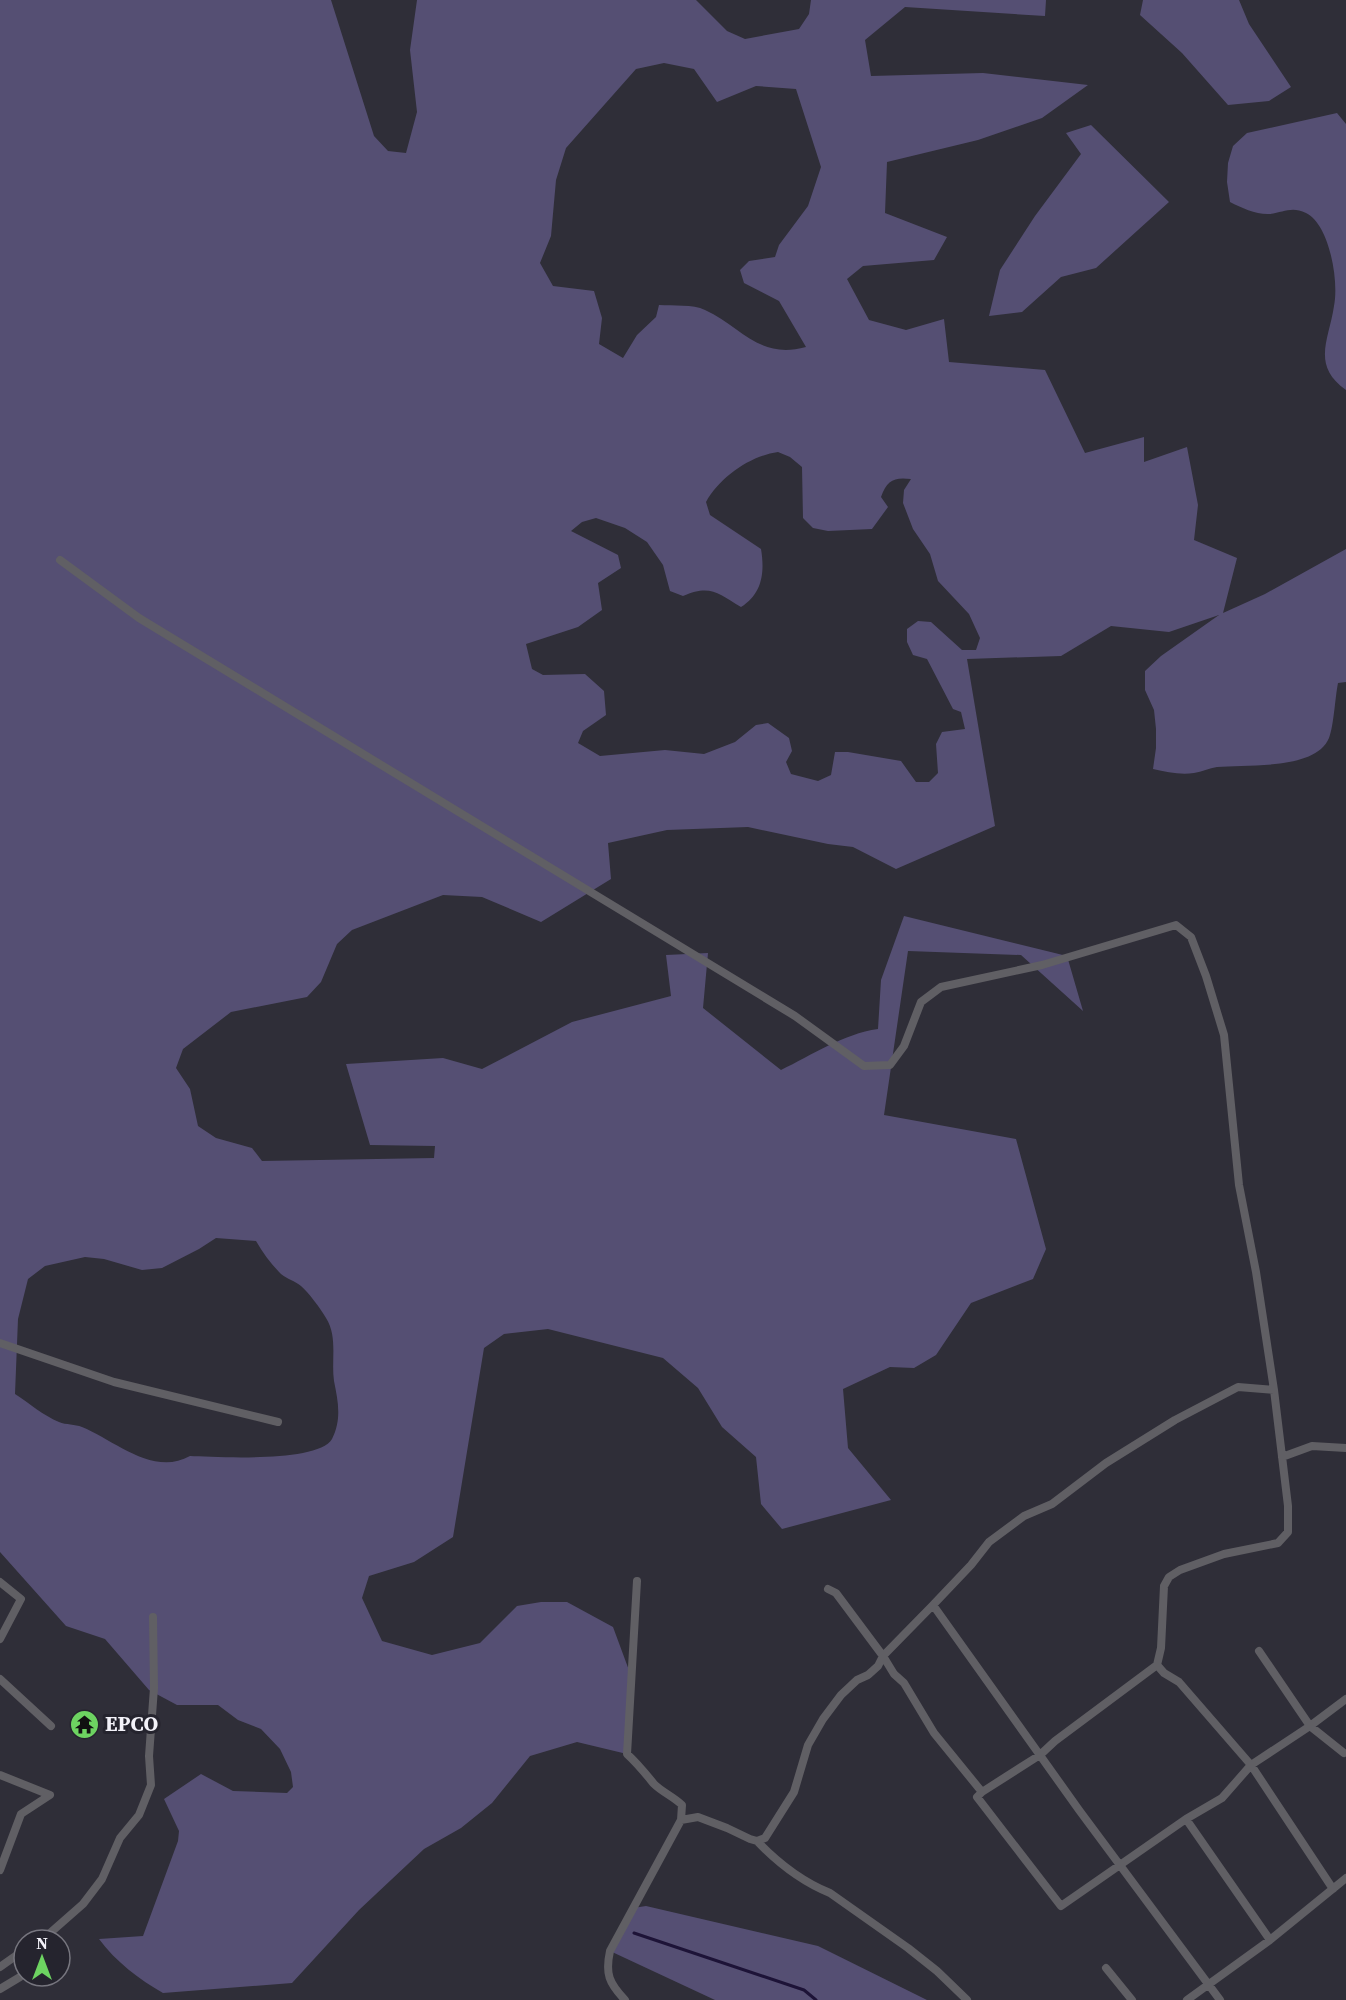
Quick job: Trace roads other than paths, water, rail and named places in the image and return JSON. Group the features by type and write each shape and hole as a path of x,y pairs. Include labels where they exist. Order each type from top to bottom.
{"street":[{"path":"60,560 139,618 795,1016 864,1066 890,1065 904,1046 921,1002 941,987 1042,965 1176,925 1191,937 1224,1035 1239,1185 1256,1272 1274,1390 1288,1506 1288,1532 1278,1543 1224,1554 1180,1570 1168,1577 1164,1586 1161,1647 1157,1665 1055,1741 1040,1755 977,1797 1061,1906 1186,1819 1222,1798 1251,1765 1346,1699"},
{"path":"0,1343 114,1382 278,1422"},
{"path":"758,1841 765,1838 794,1792 808,1744 841,1695 857,1680 868,1675 878,1666 883,1656 971,1565 989,1542 1024,1516 1052,1504 1106,1462 1175,1420 1238,1387 1274,1390"},
{"path":"1282,1457 1312,1446 1346,1448"},
{"path":"625,2000 610,1981 607,1965 610,1952 681,1820 682,1805 655,1785 627,1754 637,1581"},
{"path":"0,1582 21,1599 0,1639"},
{"path":"828,1589 836,1593 894,1674 904,1683 934,1733 982,1792"},
{"path":"933,1605 1120,1866 1220,2000"},
{"path":"56,1928 82,1904 102,1879 120,1838 139,1815 151,1785 149,1756 154,1688 153,1617"},
{"path":"1258,1651 1310,1726 1344,1753"},
{"path":"1157,1665 1164,1673 1179,1682 1251,1765 1333,1888"},
{"path":"0,1679 51,1726"},
{"path":"0,1775 50,1796 21,1814 0,1870"},
{"path":"681,1820 698,1817 758,1841 786,1866 816,1887 830,1893 908,1948 937,1971 967,2000"},
{"path":"1186,1819 1270,1940"},
{"path":"1187,2000 1270,1940 1346,1878"},
{"path":"1106,1968 1132,2000"}],"waterway":[{"path":"634,1933 804,1990 816,2000"}],"place":[{"name":"EPCO","path":"84,1724"}]}
